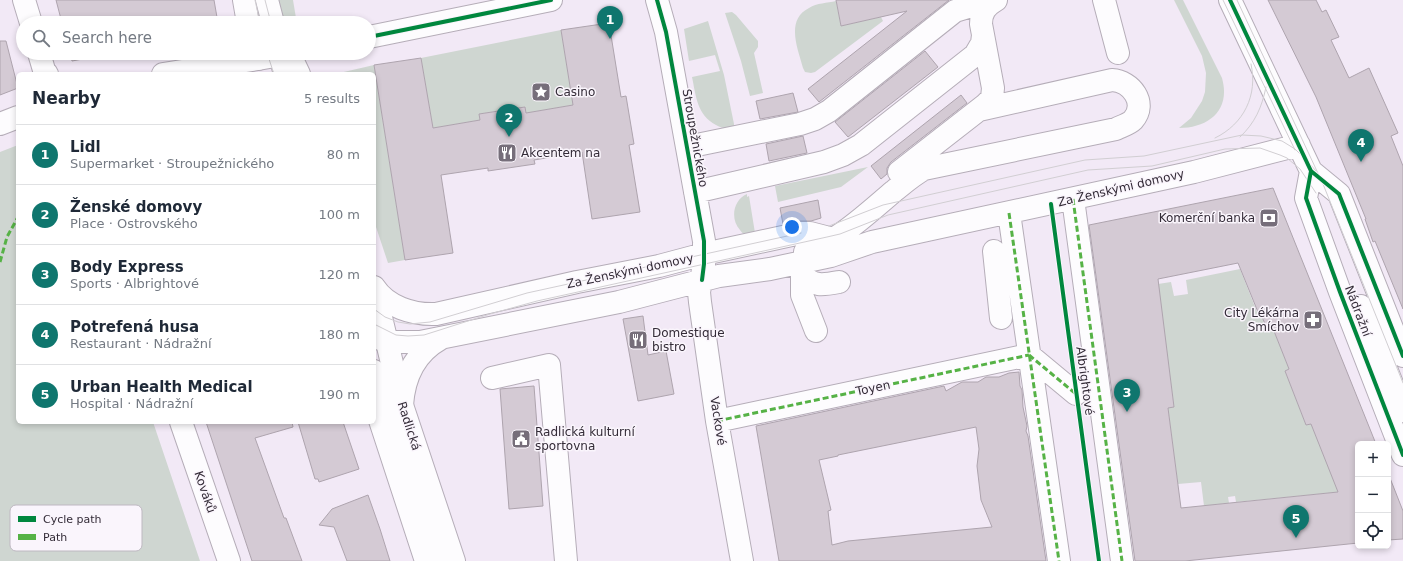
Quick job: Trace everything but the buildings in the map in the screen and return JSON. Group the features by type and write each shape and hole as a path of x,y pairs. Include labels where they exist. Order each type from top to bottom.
{"street":[{"path":"24,0 29,16"},
{"path":"244,0 247,16"},
{"path":"267,0 271,16"},
{"path":"376,35 551,0"},
{"name":"Stroupežnického","path":"658,0 666,32 704,241 702,280"},
{"path":"687,147 800,124 815,119 829,111 954,11 991,0"},
{"path":"801,233 818,229 836,222 989,102 993,92 993,82 981,24 981,16 989,4 996,0"},
{"path":"1104,0 1118,53"},
{"name":"Nádražní","path":"1230,0 1299,145 1310,175 1306,198 1340,292 1403,455"},
{"path":"695,192 824,162 843,155 861,144 975,55 982,43 983,35"},
{"path":"41,60 46,72"},
{"path":"179,72 270,60"},
{"path":"288,60 297,72"},
{"path":"729,274 761,262 806,252 823,245 854,224 908,179 924,169 1116,129 1132,121 1136,115 1138,107 1136,94 1132,89 1120,80 1112,80 978,110"},
{"path":"0,124 16,118"},
{"name":"Za Ženskými domovy","path":"380,352 411,343 440,339 619,302 729,274 801,268 872,242 1194,172 1299,145"},
{"path":"1310,175 1403,411"},
{"name":"Nádražní","path":"1310,175 1339,194 1403,356"},
{"name":"Albrightové","path":"1073,199 1122,561"},
{"path":"1009,213 1059,561"},
{"name":"Za Ženskými domovy","path":"436,314 576,282 659,266 762,237 810,233 855,243 872,242"},
{"path":"994,251 1001,318"},
{"path":"801,268 812,283 819,284 839,282"},
{"path":"801,268 802,295 816,331"},
{"name":"Vackové","path":"702,280 699,292 700,302 717,420 742,561"},
{"path":"376,290 383,298 400,308 420,314 436,314"},
{"name":"Radlická","path":"376,309 380,352 402,405 454,561"},
{"path":"376,394 380,352 405,327 436,314"},
{"path":"402,405 406,380 416,360 427,347 440,339"},
{"path":"380,352 438,561"},
{"path":"380,352 448,561"},
{"path":"1029,355 1076,394"},
{"name":"Toyen","path":"717,420 748,415 1029,355"},
{"path":"492,378 549,365 566,561"},
{"path":"376,408 426,561"},
{"name":"Kováků","path":"182,424 229,561"}],"shaded area":[{"path":"274,0 293,0 296,16 276,16"},
{"path":"1174,0 1183,0 1222,78 1224,89 1220,108 1215,115 1200,125 1179,128 1191,118 1202,101 1205,92 1206,73 1202,56"},
{"path":"836,1 841,26 881,17 883,21 815,72 805,72 796,44 795,27 797,20 802,13 812,6"},
{"path":"732,12 758,41 758,47 754,53 763,93 750,96 741,61 725,13"},
{"path":"708,21 724,75 734,124 734,127 732,128 725,128 716,125 705,116 698,104 695,91 692,77 720,71 715,55 689,61 684,29"},
{"path":"561,30 573,105 526,113 525,107 479,114 480,120 433,128 421,58"},
{"path":"374,65 375,72 344,72"},
{"path":"376,78 405,260 388,263 376,227"},
{"path":"16,146 16,424 154,424 200,561 0,561 0,152"},
{"path":"868,167 841,187 778,202 775,186"},
{"path":"747,194 747,197 749,196 755,233 751,237 743,233 737,226 734,215 736,205 742,197"},
{"path":"1240,269 1259,317 1262,317 1267,328 1272,326 1289,369 1285,371 1306,425 1311,424 1339,492 1236,502 1235,496 1228,497 1229,503 1204,506 1201,482 1178,484 1168,408 1174,407 1158,284 1171,282 1174,296 1188,294 1186,280"}],"tram line":[{"path":"255,0 258,16"},
{"path":"265,0 269,16"},
{"path":"1223,0 1295,150"},
{"path":"1237,0 1323,184 1403,383"},
{"path":"269,60 273,72"},
{"path":"1215,138 1234,125 1241,117 1246,107 1252,87 1253,76 1251,64"},
{"path":"1240,137 1254,120 1266,87"},
{"path":"829,226 883,205 1085,160 1144,156 1242,135 1261,136 1282,141 1295,149 1316,171"},
{"path":"376,325 396,335 424,335 537,301 840,234 888,215 1088,170 1152,166 1225,149 1260,148 1287,158 1300,169 1316,193"},
{"path":"376,310 385,317 398,322 410,324 430,322 527,293 801,233"}],"marked path":[{"path":"1073,199 1122,561"},
{"path":"1009,213 1059,561"},
{"path":"0,262 7,237 16,221"},
{"path":"1029,355 1076,394"},
{"path":"717,421 1029,355"}],"cycle path":[{"path":"376,36 551,0"},
{"path":"657,0 666,32 704,241 702,280"},
{"path":"1230,0 1311,171 1339,194 1403,356"},
{"path":"1311,171 1306,198 1340,292 1403,455"},
{"path":"1051,204 1099,561"}],"place":[{"name":"Lidl","path":"610,39"},
{"name":"Casino","path":"541,92"},
{"name":"Ženské domovy","path":"509,137"},
{"name":"Akcentem na","path":"507,153"},
{"name":"Potrefená husa","path":"1361,162"},
{"name":"Komerční banka","path":"1269,218"},
{"name":"City Lékárna Smíchov","path":"1313,320"},
{"name":"Domestique bistro","path":"638,340"},
{"name":"Body Express","path":"1127,412"},
{"name":"Radlická kulturní sportovna","path":"521,439"},
{"name":"Urban Health Medical","path":"1296,538"}]}
